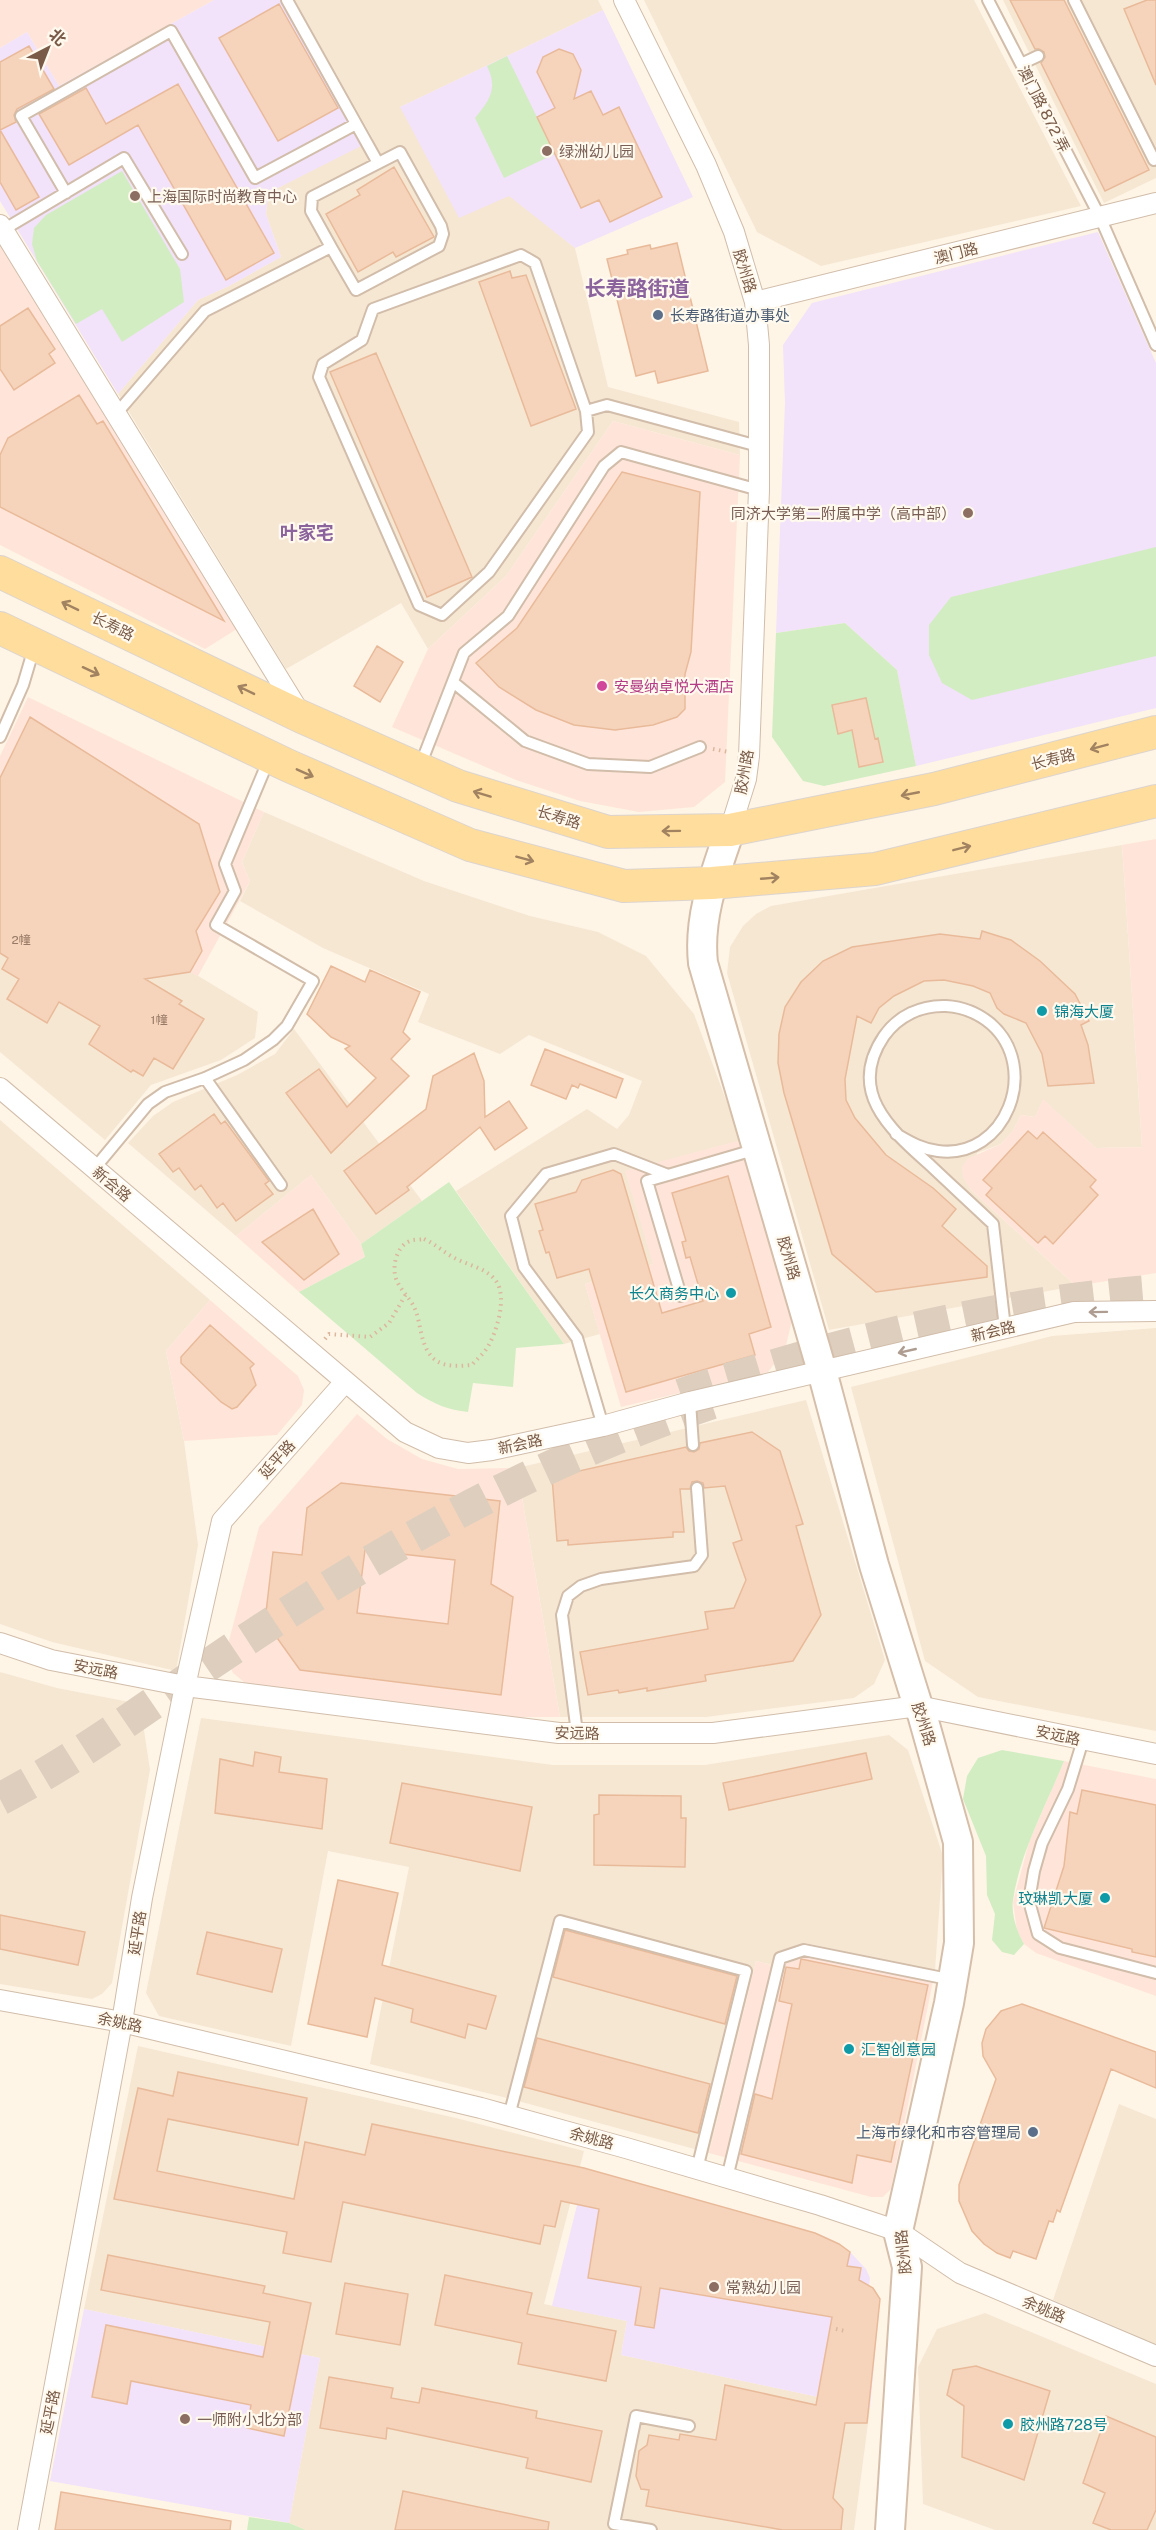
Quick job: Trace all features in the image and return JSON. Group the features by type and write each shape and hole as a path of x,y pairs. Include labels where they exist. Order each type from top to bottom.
{"main road":[{"name":"长寿路","path":"0,572 302,717 419,770 458,786 608,832 730,830 934,789 1156,732"},
{"path":"0,628 270,756 470,845 624,886 712,883 875,869 1156,801"}],"street":[{"name":"胶州路","path":"624,0 706,165 734,232 755,302 759,345 759,490 749,756 746,779 712,883 702,928 703,963 822,1371 874,1565 922,1714 958,1842 959,1942 953,1980 898,2231 907,2267 890,2530"},
{"name":"澳门路","path":"755,302 1156,203"},
{"path":"2,227 302,717"},
{"name":"新会路","path":"0,1088 345,1383 405,1432 439,1448 468,1453 492,1450 603,1426 690,1402 1074,1312 1156,1311"},
{"name":"延平路","path":"28,2530 123,2022 142,1898 185,1686 222,1521 345,1383"},
{"name":"安远路","path":"0,1643 51,1660 185,1686 547,1732 713,1733 918,1706 1156,1754"},
{"name":"余姚路","path":"0,2000 123,2022 509,2116 727,2178 898,2231 960,2273 1156,2356"}],"lane":[{"path":"287,0 378,163"},
{"name":"澳门路 872 弄","path":"988,0 1100,217 1156,345"},
{"path":"1074,0 1086,33 1154,160"},
{"path":"66,193 21,116 171,31 255,178 356,124"},
{"path":"1021,64 1038,56"},
{"path":"400,152 441,226 442,241 439,246 356,290 331,247 311,211 312,197 400,152"},
{"path":"2,227 66,193 124,158 182,254"},
{"path":"116,414 205,311 331,247"},
{"path":"521,255 535,263 586,411 588,432 489,572 442,615 419,605 320,376 323,364 362,340 373,309 521,255"},
{"path":"586,411 607,405 758,446"},
{"path":"419,770 464,653 508,616 604,466 621,452 759,490"},
{"path":"0,737 23,685 35,645"},
{"path":"453,682 525,741 588,764 650,767 700,747"},
{"path":"94,1169 147,1104 165,1092 205,1078 244,1060 273,1040 287,1026 313,981 216,925 235,891 225,864 270,756"},
{"path":"896,1134 916,1146 940,1151 963,1149 984,1139 1002,1122 1013,1101 1016,1077 1012,1053 999,1032 981,1016 958,1006 933,1005 910,1013 890,1027 876,1047 870,1070 871,1094 880,1116 896,1134 993,1224 1005,1328"},
{"path":"205,1078 281,1185"},
{"path":"681,1296 647,1181 757,1149"},
{"path":"940,1151 936,1165 940,1175"},
{"path":"603,1426 577,1338 524,1267 511,1216 546,1174 614,1154 668,1175"},
{"path":"690,1402 693,1445"},
{"path":"577,1733 562,1616 568,1596 581,1586 601,1579 694,1566 702,1555 697,1488"},
{"path":"1083,1740 1068,1789 1042,1843 1034,1872 1029,1901 1038,1934 1060,1948 1156,1973"},
{"path":"509,2116 560,1921 746,1971 697,2169"},
{"path":"727,2178 780,1958 804,1950 953,1980"},
{"path":"651,2530 614,2524 636,2416 689,2426"}],"path":[{"path":"700,747 749,756"},
{"path":"424,1239 436,1244 451,1256 487,1274 495,1280 500,1291 501,1305 495,1330 485,1351 472,1365 449,1365 431,1357 424,1342 415,1309 406,1294 397,1281 394,1266 399,1250 409,1241 424,1239"},
{"path":"312,1354 329,1334 370,1336 389,1323 406,1294"},
{"path":"836,2329 845,2331"}],"shaded area":[{"path":"0,0 214,0 59,86 27,32 0,48"},
{"name":"上海国际时尚教育中心","path":"214,0 282,0 363,145 272,191 267,203 266,214 281,257 229,286 198,300 118,394 0,201 0,48 27,32 59,86"},
{"path":"295,0 598,0 603,10 400,107 575,248 608,387 739,422 740,455 613,421 506,576 428,649 401,603 286,669 118,394 198,300 229,286 281,257 266,214 267,203 272,191 373,139"},
{"path":"644,0 974,0 1081,206 821,266 757,232"},
{"path":"1003,0 1156,0 1156,178 1104,203"},
{"name":"绿洲幼儿园","path":"603,10 693,197 575,248 509,196 459,218 400,107"},
{"name":"同济大学第二附属中学（高中部）","path":"1098,232 1156,363 1156,708 916,766 897,670 845,623 776,633 785,403 783,345 812,303"},
{"path":"0,242 237,629 205,649 0,545"},
{"path":"613,421 740,455 725,782 694,807 639,812 580,801 516,780 392,727 428,649 506,576"},
{"path":"28,697 264,812 242,862 250,881 198,976 0,892 0,756"},
{"path":"264,812 424,881 530,916 598,932 646,956 694,1014 741,1140 653,1264 585,1284 600,1334 564,1344 456,1191 587,1109 617,1129 629,1115 642,1081 529,1035 500,1054 418,1022 429,994 323,948 240,901 250,881 242,862"},
{"path":"1156,839 1156,1273 1076,1286 970,1189 963,1177 962,1167 967,1159 1001,1144 1012,1132 1021,1115 1035,1117 1043,1099 1096,1148 1142,1147 1122,845"},
{"path":"1122,845 1142,1147 1096,1148 1043,1100 1035,1117 1021,1115 1012,1132 1001,1144 977,1153 970,1189 1076,1286 829,1330 727,973 730,947 743,926 756,914 771,906"},
{"path":"0,892 190,971 258,1012 255,1038 221,1060 151,1085 105,1140 0,1052"},
{"path":"294,1029 422,1201 361,1244 311,1175 236,1236 128,1143 153,1116 173,1102 237,1075 275,1054"},
{"path":"0,1120 210,1300 166,1351 184,1441 198,1545 176,1671 52,1642 0,1624"},
{"path":"741,1140 792,1320 785,1350 768,1372 621,1407 585,1284 653,1264 625,1171"},
{"path":"311,1175 361,1244 365,1257 299,1292 236,1236"},
{"path":"210,1300 298,1376 304,1390 302,1405 277,1435 184,1441 166,1351"},
{"path":"1156,1328 1156,1731 978,1697 925,1661 851,1387 1052,1336"},
{"path":"806,1400 885,1660 874,1684 854,1698 706,1717 560,1717 517,1468"},
{"path":"357,1414 387,1439 422,1459 458,1469 517,1468 560,1717 515,1717 258,1687 244,1682 233,1673 228,1662 227,1648 259,1527"},
{"path":"0,1672 57,1688 140,1704 150,1770 112,1983 102,1994 92,1999 0,1984"},
{"path":"201,1718 553,1765 705,1765 889,1735 908,1750 943,1856 935,1971 805,1943 772,1965 756,1961 709,2153 507,2098 370,2064 409,1867 328,1851 291,2046 159,2016 146,1993"},
{"path":"1064,1761 1156,1779 1156,1996 1036,1953 1024,1944 1017,1931 1013,1902 1029,1842"},
{"name":"汇智创意园","path":"805,1943 935,1971 891,2189 883,2197 871,2197 709,2153 756,1961 772,1965 775,1953"},
{"path":"138,2046 456,2118 584,2151 544,2304 627,2321 621,2355 870,2408 854,2530 306,2530 289,2523 320,2358 84,2309"},
{"path":"1119,2104 1156,2119 1156,2344 1053,2300"},
{"name":"常熟幼儿园","path":"586,2169 815,2233 828,2238 850,2252 866,2269 870,2278 869,2285 880,2299 870,2408 621,2355 627,2321 552,2306"},
{"name":"一师附小北分部","path":"84,2309 320,2358 289,2523 50,2481"},
{"path":"985,2313 1156,2384 1156,2530 995,2530 923,2504 918,2367 937,2329"}],"green space":[{"path":"507,56 555,154 504,178 475,118 491,94 492,81 487,66"},
{"path":"122,171 180,269 184,302 122,342 102,309 76,324 37,261 32,244 34,228 46,215"},
{"path":"1156,547 1156,656 972,700 942,683 929,655 929,625 951,597"},
{"path":"845,623 897,670 916,766 824,786 803,781 772,737 776,633"},
{"path":"449,1182 564,1344 516,1348 513,1387 473,1383 468,1412 441,1406 417,1393 299,1292 365,1257 361,1244"},
{"path":"1002,1750 1064,1761 1034,1829 1016,1882 1013,1912 1024,1944 1014,1955 1002,1952 992,1940 995,1914 987,1895 986,1856 963,1799 967,1776 978,1758"},
{"path":"249,2517 289,2523 306,2530 247,2530"}],"building":[{"path":"1010,0 1064,0 1149,170 1105,191 1041,63 1045,57 1044,52 1035,49"},
{"path":"1147,0 1156,0 1156,85 1124,9"},
{"path":"279,4 338,108 278,141 219,38"},
{"path":"29,46 54,89 17,109 14,115 16,122 0,130 0,62"},
{"path":"559,49 573,54 581,70 574,99 591,91 603,115 619,107 662,197 610,222 599,200 581,208 537,117 555,108 537,72 543,57"},
{"path":"178,84 274,253 226,280 138,125 69,165 39,114 86,88 106,124"},
{"path":"0,130 39,197 16,210 0,182"},
{"path":"394,167 434,237 396,257 393,252 358,272 326,214 360,195 357,190"},
{"name":"长寿路街道办事处","path":"677,243 708,371 658,383 655,371 636,376 607,259 628,254 627,250 650,245 651,249"},
{"path":"510,271 512,278 526,275 576,409 531,426 479,282"},
{"path":"28,308 55,349 49,354 55,363 14,390 0,369 0,326"},
{"path":"376,353 472,577 427,597 330,372"},
{"path":"79,395 97,424 103,421 224,621 0,507 0,455 8,438"},
{"path":"622,472 700,492 691,652 685,674 685,709 677,717 653,725 615,730 574,725 536,710 499,687 476,663 517,628"},
{"path":"377,646 403,662 380,702 354,686"},
{"path":"866,698 875,739 878,738 883,762 859,767 852,730 838,734 832,705"},
{"path":"30,717 199,824 220,892 196,931 202,951 190,972 145,979 182,1001 179,1004 204,1019 173,1069 154,1058 143,1076 133,1070 131,1072 89,1044 100,1026 59,1002 47,1023 7,999 19,979 2,969 8,958 0,953 0,778"},
{"path":"982,931 1011,940 1040,961 1075,994 1089,1021 1081,1025 1088,1045 1094,1083 1048,1086 1042,1054 1026,1023 1004,1014 997,1008 990,993 973,986 944,980 924,981 894,996 879,1008 871,1023 857,1016 845,1079 846,1100 855,1118 886,1155 933,1188 956,1209 942,1226 987,1266 987,1277 876,1292 832,1254 784,1093 778,1063 779,1034 785,1007 801,982 823,961 852,947 940,934 980,939"},
{"path":"331,966 365,982 370,970 420,992 403,1032 410,1039 391,1059 409,1076 331,1153 286,1093 319,1069 347,1107 376,1078 345,1049 350,1046 331,1037 307,1014"},
{"path":"545,1049 623,1079 616,1098 580,1084 578,1088 572,1085 566,1099 531,1085"},
{"path":"474,1053 484,1081 485,1117 509,1101 527,1128 495,1150 480,1127 407,1187 409,1190 376,1214 344,1171 426,1109 433,1076"},
{"path":"214,1114 221,1124 225,1121 269,1181 265,1184 273,1194 236,1221 223,1203 217,1208 201,1185 195,1190 179,1168 173,1172 159,1154"},
{"path":"1028,1131 1037,1139 1043,1132 1096,1180 1090,1187 1098,1195 1053,1244 1045,1236 1038,1243 986,1195 992,1188 983,1180"},
{"name":"长久商务中心","path":"613,1170 621,1174 662,1313 703,1301 690,1257 686,1258 682,1242 686,1241 672,1193 728,1176 771,1327 749,1334 755,1355 626,1392 589,1269 557,1278 549,1252 546,1253 539,1231 543,1230 535,1204 576,1192 582,1180"},
{"path":"313,1209 339,1254 304,1280 262,1242"},
{"path":"210,1325 254,1364 250,1368 256,1385 237,1407 232,1409 221,1402 181,1363 181,1357"},
{"path":"752,1432 780,1451 803,1524 796,1526 821,1615 793,1661 705,1675 706,1681 647,1691 647,1688 588,1695 580,1652 708,1629 705,1612 734,1608 746,1580 733,1543 742,1540 725,1486 704,1488 703,1483 697,1481 692,1482 690,1489 680,1489 684,1532 673,1532 673,1537 568,1545 568,1540 557,1541 552,1477 686,1447 689,1451 694,1452 699,1449 700,1443"},
{"path":"341,1483 500,1501 491,1584 513,1597 501,1695 300,1670 265,1621 273,1552 302,1555 307,1508","holes":["365,1550 455,1560 448,1624 357,1613"]},
{"path":"255,1752 281,1757 279,1772 327,1779 322,1829 215,1813 220,1759 253,1766"},
{"path":"866,1753 872,1779 729,1810 723,1783"},
{"path":"402,1783 532,1807 520,1871 390,1843"},
{"name":"玟琳凯大厦","path":"1082,1790 1156,1805 1156,1957 1044,1928 1064,1866 1070,1812 1077,1814"},
{"path":"599,1795 681,1796 681,1818 686,1818 685,1867 594,1865 594,1815 599,1814"},
{"path":"338,1880 398,1893 382,1965 496,1996 486,2029 468,2024 465,2038 411,2022 413,2009 375,1998 367,2037 308,2024"},
{"path":"0,1915 85,1932 78,1965 0,1949"},
{"path":"565,1930 737,1976 725,2024 553,1977"},
{"path":"207,1932 282,1949 272,1992 197,1974"},
{"name":"汇智创意园","path":"801,1959 928,1985 891,2162 857,2155 852,2183 741,2154 755,2094 772,2099 792,2004 779,2001 786,1967 799,1969"},
{"name":"上海市绿化和市容管理局","path":"1022,2004 1156,2052 1156,2088 1111,2069 1060,2212 1057,2210 1053,2222 1049,2221 1036,2259 1013,2251 1010,2258 984,2244 972,2231 959,2201 959,2185 996,2079 983,2056 982,2043 986,2029 1001,2011"},
{"path":"537,2038 710,2084 698,2133 524,2087"},
{"path":"178,2072 307,2098 298,2145 168,2119 157,2171 294,2199 305,2142 365,2155 372,2124 584,2168 815,2233 839,2244 850,2252 847,2266 861,2268 859,2280 873,2288 880,2299 867,2423 845,2423 833,2498 843,2509 841,2530 783,2530 646,2506 649,2490 641,2489 636,2476 639,2451 647,2445 649,2435 679,2440 680,2434 716,2440 725,2385 816,2405 832,2317 660,2288 654,2328 635,2325 641,2287 588,2278 599,2209 561,2201 555,2227 544,2225 540,2244 343,2202 331,2262 283,2253 287,2232 114,2199 138,2088 173,2096"},
{"path":"108,2255 265,2286 263,2293 311,2303 284,2436 247,2428 251,2405 131,2381 127,2404 92,2397 106,2325 263,2357 270,2322 101,2290"},
{"path":"445,2275 532,2293 527,2314 616,2331 606,2381 518,2364 522,2343 435,2325"},
{"path":"345,2283 408,2294 400,2345 336,2334"},
{"name":"胶州路728号","path":"976,2366 1050,2391 1024,2480 962,2457 964,2406 947,2395 953,2370"},
{"path":"329,2377 393,2388 391,2398 419,2403 422,2388 537,2411 536,2418 602,2431 591,2482 526,2468 528,2458 387,2428 386,2439 320,2428"},
{"path":"1106,2416 1156,2437 1156,2510 1147,2530 1111,2530 1093,2523 1105,2493 1083,2483"},
{"path":"403,2491 549,2522 548,2530 395,2530"},
{"path":"61,2492 231,2521 230,2530 55,2530"}],"tunnel":[{"path":"681,1395 835,1348 971,1316 1063,1301 1156,1291"},
{"path":"0,1799 98,1741 310,1598 421,1533 534,1474 592,1448 714,1402"}],"place":[{"name":"绿洲幼儿园","path":"547,151"},
{"name":"上海国际时尚教育中心","path":"135,196"},
{"name":"长寿路街道办事处","path":"658,315"},
{"name":"同济大学第二附属中学（高中部）","path":"968,513"},
{"name":"安曼纳卓悦大酒店","path":"602,686"},
{"name":"锦海大厦","path":"1042,1011"},
{"name":"长久商务中心","path":"731,1293"},
{"name":"玟琳凯大厦","path":"1105,1898"},
{"name":"汇智创意园","path":"849,2049"},
{"name":"上海市绿化和市容管理局","path":"1033,2132"},
{"name":"常熟幼儿园","path":"714,2287"},
{"name":"一师附小北分部","path":"185,2419"},
{"name":"胶州路728号","path":"1008,2424"}],"district":[{"name":"长寿路街道","path":"637,288"},
{"name":"叶家宅","path":"307,532"}]}
